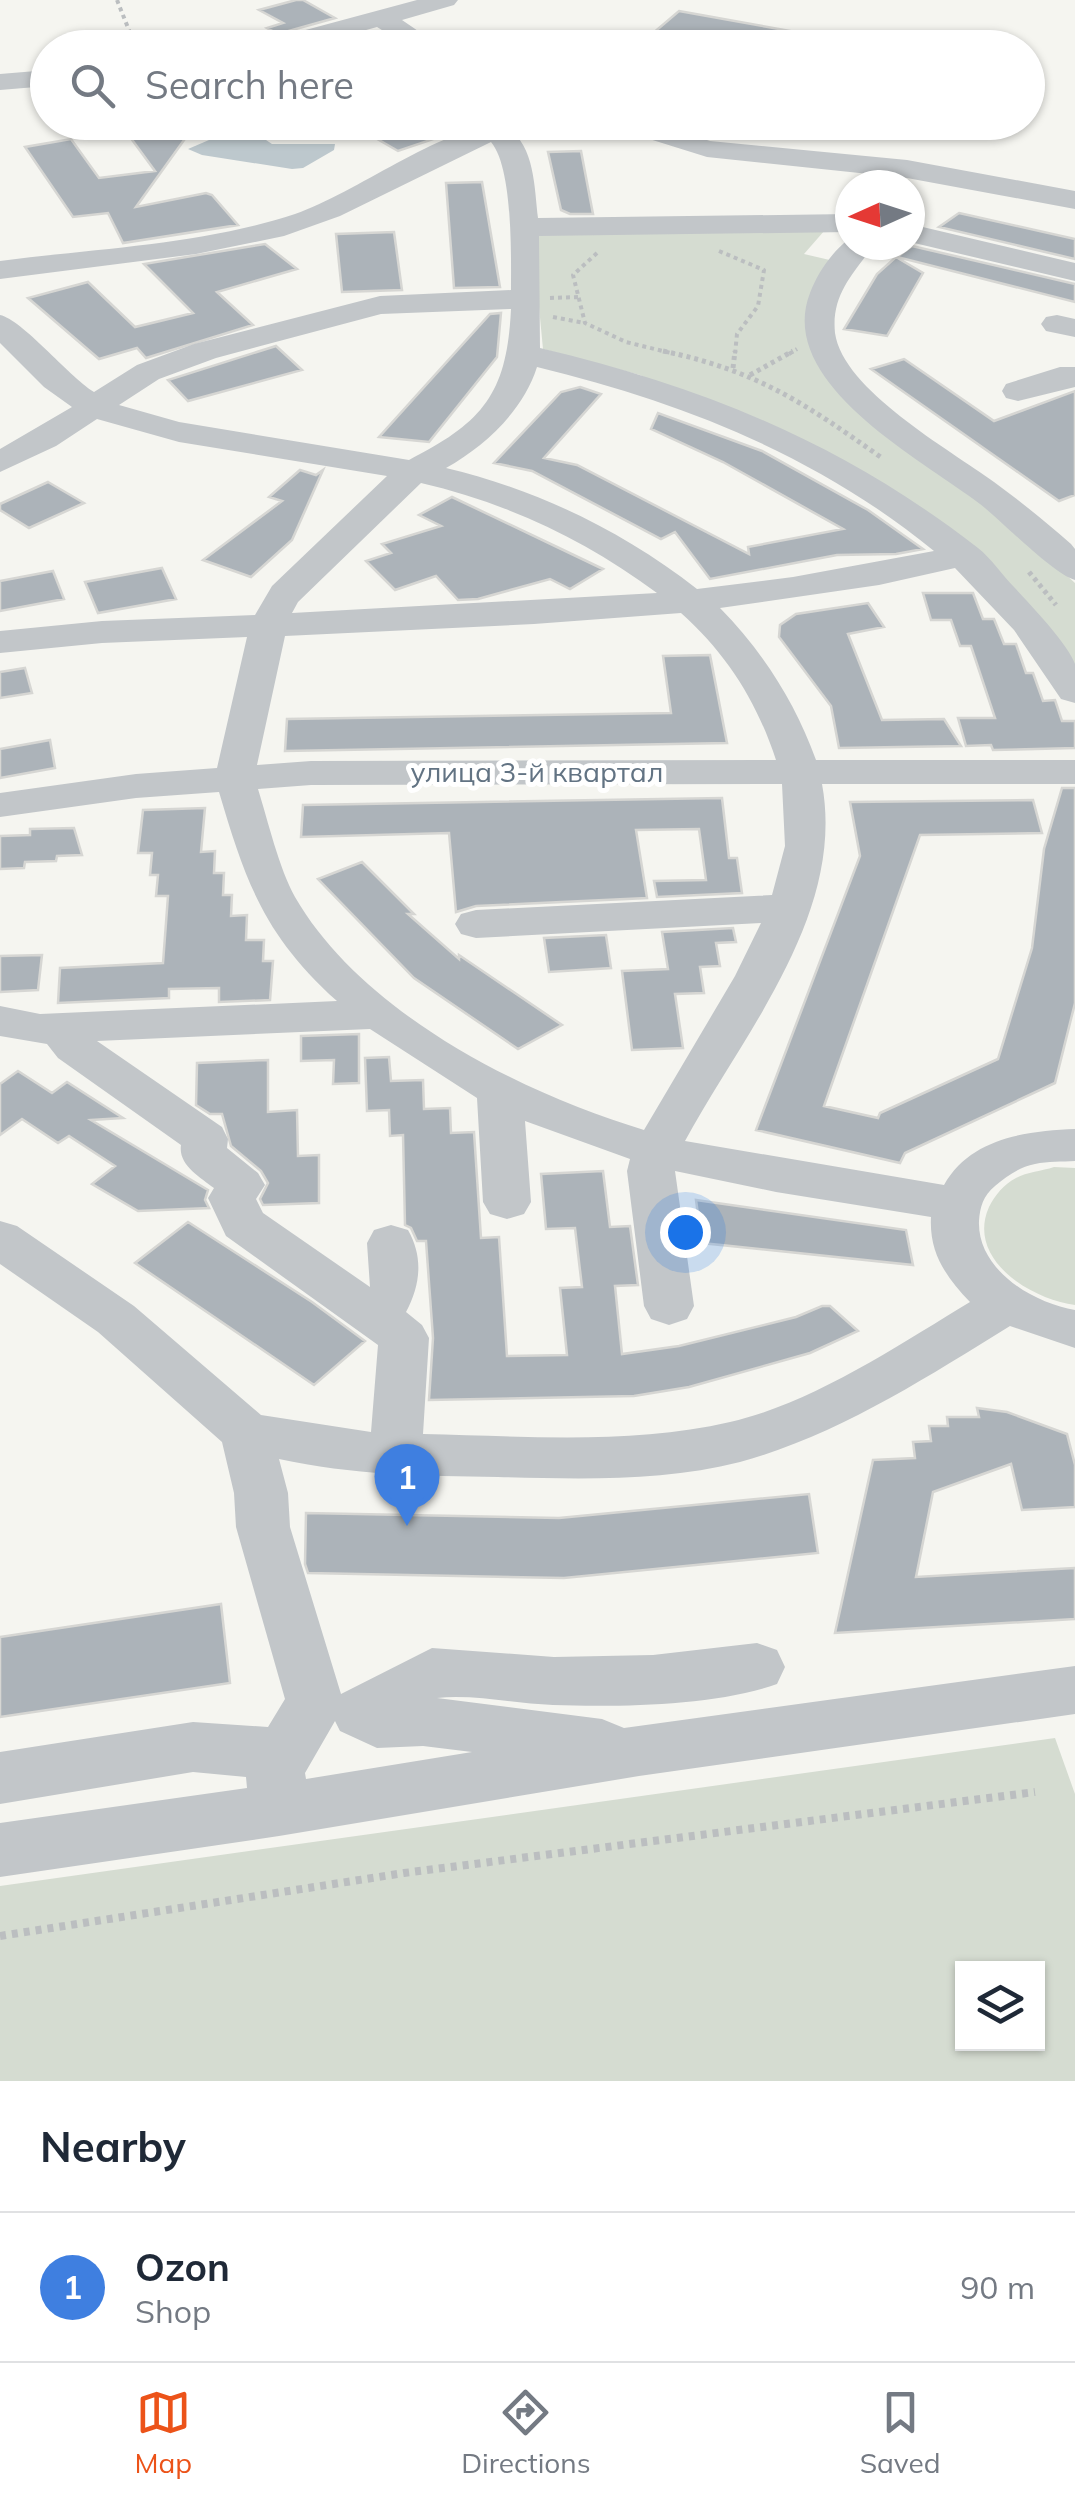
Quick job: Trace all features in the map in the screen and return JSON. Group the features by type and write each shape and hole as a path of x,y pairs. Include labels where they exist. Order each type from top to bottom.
{"street":[{"path":"333,30 445,0"},
{"path":"379,17 400,30"},
{"path":"0,82 30,80"},
{"path":"0,270 278,228 309,218 467,140"},
{"path":"508,140 514,152 526,264 524,354 516,384 487,420 446,454 414,471 279,600 271,625 249,704 235,778 274,898 323,963 376,1014 499,1089 598,1133 750,1172 956,1204"},
{"path":"681,140 707,148 907,169 1075,200"},
{"path":"522,227 835,223"},
{"path":"925,237 1075,272"},
{"path":"842,260 824,293 820,327 827,358 878,413 1041,533 1075,569"},
{"path":"0,462 148,372 205,352 380,305 525,298"},
{"path":"0,324 63,390 124,418 176,431 414,471 509,497 561,520 666,580 735,645 785,727 800,774 808,821 802,865 788,908 747,994 657,1148 651,1171 668,1306"},
{"path":"524,354 715,410 868,483 965,555 1037,636 1075,690"},
{"path":"1018,391 1060,377 1075,378"},
{"path":"1041,533 1075,521"},
{"path":"0,642 92,632 550,614 694,604 896,572 965,555"},
{"name":"улица 3-й квартал","path":"0,805 72,793 235,778 420,771 1075,772"},
{"path":"476,924 788,908"},
{"path":"0,1021 40,1029 376,1014"},
{"path":"148,1096 160,1024"},
{"path":"58,1028 74,1047 205,1138 204,1154 241,1185 232,1198 243,1224 404,1338 397,1434"},
{"path":"499,1089 507,1202"},
{"path":"1071,1335 1005,1305 972,1276 953,1243 956,1204 968,1179 1012,1152 1054,1144 1075,1145"},
{"path":"0,1239 116,1319 246,1432 384,1454 580,1458 664,1453 736,1442 852,1398 1005,1305"},
{"path":"378,1318 395,1286 391,1243"},
{"path":"246,1432 262,1493 263,1528 351,1713 391,1741 390,1791"},
{"path":"278,1810 275,1767 286,1754 351,1713 432,1672 594,1680 654,1679 758,1667"},
{"path":"0,1850 278,1810 638,1751 1075,1690"},
{"path":"351,1713 570,1738 638,1751"},
{"path":"0,1778 193,1747 286,1754"}],"path":[{"path":"117,0 129,30"},
{"path":"605,251 592,254 573,275 586,323 613,340 733,368 737,334 758,306 764,270 716,250"},
{"path":"750,374 786,352 822,343"},
{"path":"0,1936 424,1870 1035,1792"}],"shaded area":[{"path":"209,140 335,144 334,150 303,168 292,169 202,155 188,149"},
{"path":"835,227 835,231 825,230 804,254 834,261 811,343 1075,583 1075,668 949,529 640,375 543,349 532,233"},
{"path":"1054,1167 1075,1168 1075,1305 1022,1285 994,1259 986,1243 984,1226 989,1207 1000,1190 1020,1176"},
{"path":"1055,1738 1075,1794 1075,2081 0,2081 0,1886"}],"building":[{"path":"303,0 335,18 292,30 271,30 267,28 283,23 259,10"},
{"path":"679,11 785,30 657,30"},
{"path":"72,140 99,178 155,171 132,140 184,140 136,207 206,193 238,225 123,243 108,213 73,217 25,147"},
{"path":"379,140 431,140 398,151"},
{"path":"581,151 593,214 561,210 548,152"},
{"path":"482,182 500,287 454,288 446,183"},
{"path":"959,213 1075,239 1075,259 939,227"},
{"path":"394,232 402,290 342,292 336,234"},
{"path":"265,244 297,269 217,292 253,325 146,358 137,348 99,359 28,298 88,282 135,327 193,313 144,264"},
{"path":"925,249 1075,284 1075,302 909,260 925,260"},
{"path":"893,260 901,260 923,273 887,336 844,329 877,274"},
{"path":"501,313 497,357 429,442 379,437 490,314"},
{"path":"276,346 302,370 188,401 168,380"},
{"path":"904,359 994,421 1075,391 1075,495 1059,501 871,369"},
{"path":"580,387 601,394 544,458 577,465 749,554 748,547 843,529 723,462 651,429 658,413 762,451 868,510 923,549 896,554 837,555 710,579 675,532 661,539 532,471 494,463 561,392"},
{"path":"300,470 316,475 323,470 292,540 251,577 203,560 282,501 269,497"},
{"path":"48,482 84,503 29,528 0,510 0,504"},
{"path":"452,497 603,569 570,589 550,579 478,599 458,600 436,576 395,590 366,561 391,553 382,544 441,526 419,515"},
{"path":"162,568 176,599 98,613 85,582"},
{"path":"53,571 64,599 0,611 0,581"},
{"path":"923,593 973,593 983,619 994,619 1004,644 1016,644 1026,673 1033,673 1043,701 1055,700 1062,721 1075,721 1075,748 993,750 991,745 966,746 958,718 995,718 971,646 960,646 951,620 931,620"},
{"path":"868,603 884,627 848,634 882,720 944,719 961,746 839,748 831,706 779,637 780,625 796,614"},
{"path":"710,655 727,743 285,751 287,719 671,713 663,656"},
{"path":"25,668 32,693 0,698 0,672"},
{"path":"50,740 55,768 0,778 0,749"},
{"path":"1062,788 1075,788 1075,1003 1055,1083 905,1153 900,1163 756,1130 860,856 850,802 1033,800 1042,833 920,835 824,1106 878,1118 880,1113 998,1059 1032,948 1044,849"},
{"path":"722,798 729,858 737,858 742,893 657,897 654,881 706,880 699,829 636,830 647,898 476,906 456,912 449,833 301,837 303,805"},
{"path":"205,808 201,852 215,851 214,873 224,873 223,895 232,895 231,916 247,915 246,940 264,940 263,961 273,961 270,1000 219,1002 219,988 169,989 169,998 58,1003 60,968 163,963 168,896 156,896 158,875 150,875 152,853 138,853 143,810"},
{"path":"74,828 82,855 57,856 56,861 25,862 24,868 0,869 0,836 30,835 30,829"},
{"path":"362,862 414,914 408,914 459,959 459,955 562,1025 518,1049 414,978 318,879"},
{"path":"733,928 736,942 716,943 720,966 700,967 704,993 675,994 683,1048 632,1050 622,971 668,969 662,932"},
{"path":"606,935 611,968 549,972 544,938"},
{"path":"42,955 38,990 0,992 0,956"},
{"path":"359,1034 359,1083 333,1084 334,1060 301,1061 301,1036"},
{"path":"389,1057 391,1081 423,1080 424,1109 450,1108 451,1133 474,1132 481,1238 499,1237 507,1356 567,1355 560,1288 582,1287 575,1228 546,1229 541,1174 603,1171 610,1227 630,1226 638,1285 615,1286 622,1354 679,1346 796,1317 822,1306 830,1306 858,1331 810,1353 689,1387 634,1396 429,1400 433,1338 426,1241 417,1241 405,1225 403,1135 390,1136 389,1110 367,1111 365,1058"},
{"path":"268,1060 268,1112 297,1110 298,1156 319,1155 319,1203 263,1205 260,1199 268,1183 261,1171 231,1146 222,1114 210,1114 196,1105 197,1063"},
{"path":"18,1071 52,1093 67,1082 123,1118 91,1120 208,1190 205,1200 209,1208 138,1211 92,1184 115,1166 69,1136 58,1143 22,1119 0,1135 0,1084"},
{"path":"696,1200 906,1230 913,1265 702,1243"},
{"path":"188,1222 365,1341 314,1385 135,1263"},
{"path":"977,1408 1007,1412 1067,1434 1075,1465 1075,1507 1022,1510 1011,1464 933,1492 916,1577 1075,1568 1075,1619 835,1633 873,1460 915,1458 913,1442 931,1441 929,1426 948,1426 947,1417 979,1417"},
{"path":"809,1494 818,1553 564,1578 308,1573 305,1564 306,1513 559,1518"},
{"path":"221,1604 230,1683 0,1717 0,1637"}],"place":[{"name":"Ozon","path":"407,1526"}]}
